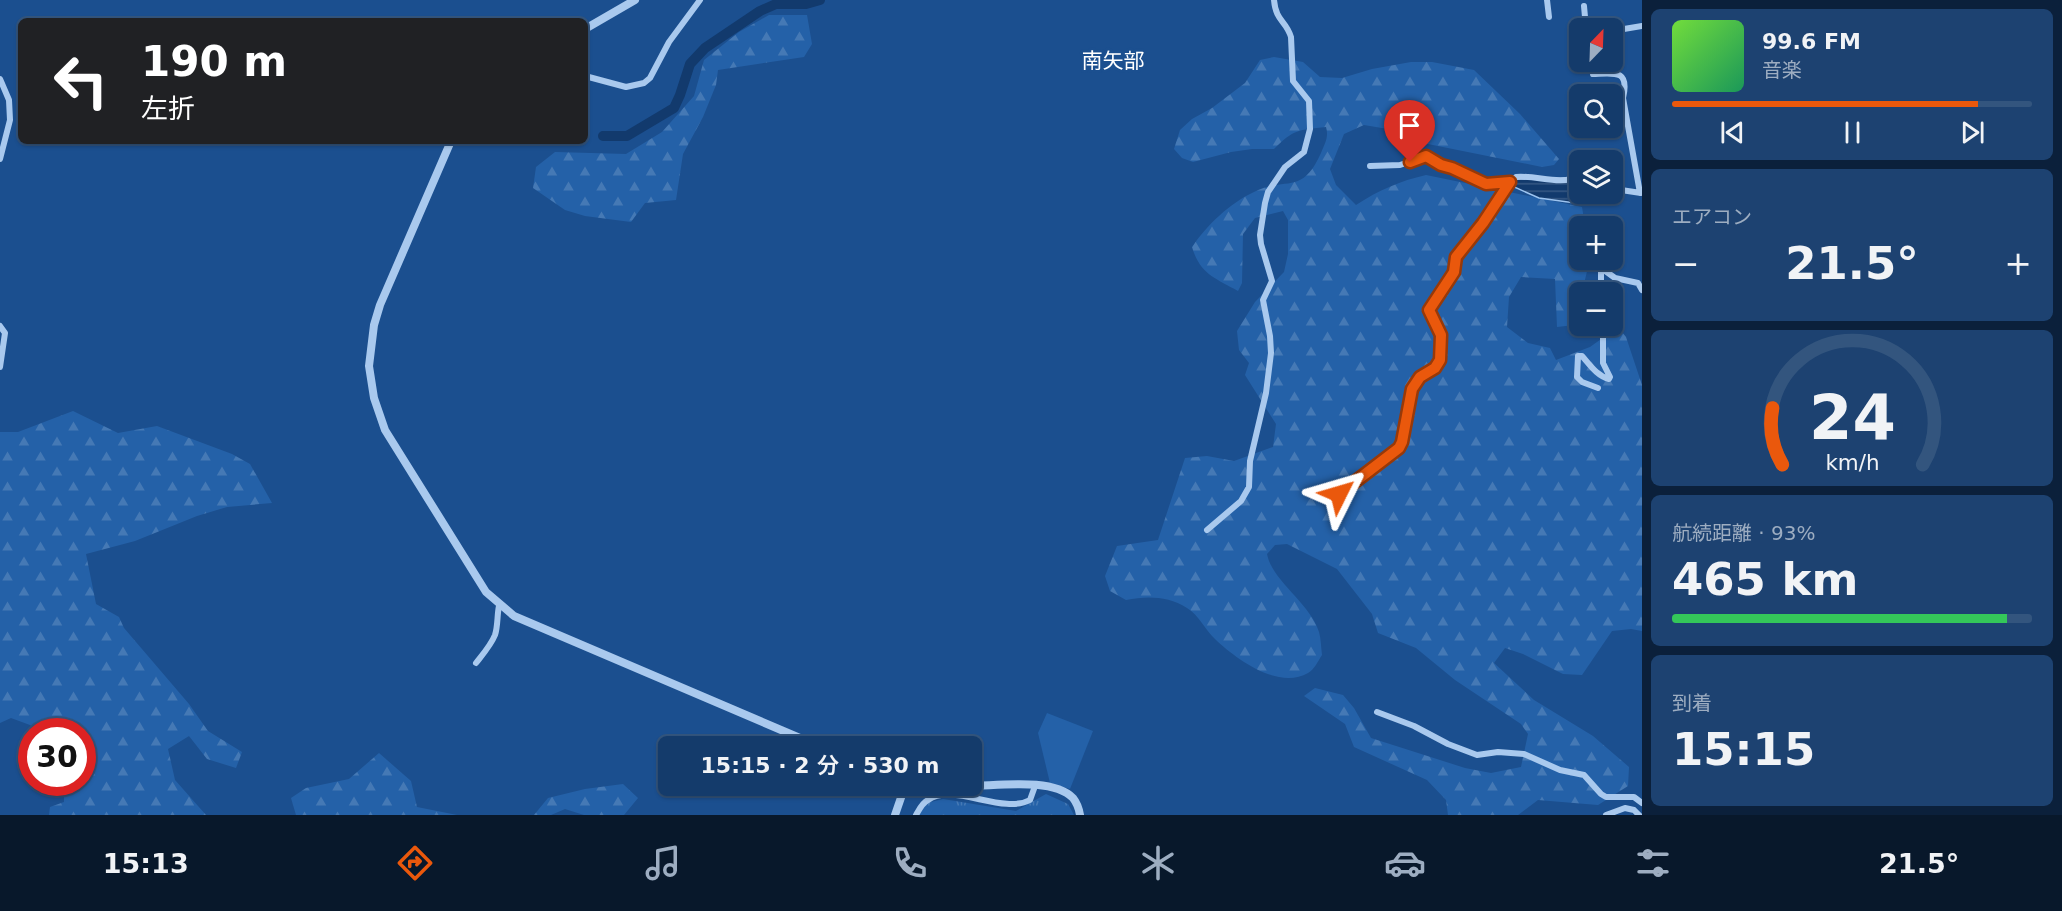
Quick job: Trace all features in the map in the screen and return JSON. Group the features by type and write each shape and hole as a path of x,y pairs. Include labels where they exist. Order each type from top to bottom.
{"street":[{"path":"588,27 635,0"},
{"path":"588,77 626,87 644,83 650,78 669,42 700,0"},
{"path":"1208,530 1241,501 1249,487 1250,461 1266,393 1270,353 1270,336 1263,300 1272,281 1260,235 1265,203 1268,192 1285,167 1304,152 1310,135 1309,101 1293,81 1291,38 1289,31 1277,15 1274,0"},
{"path":"1546,0 1549,17"},
{"path":"1584,6 1585,18"},
{"path":"1623,29 1642,26"},
{"path":"1593,74 1616,72 1623,78 1625,91 1623,98 1641,193 1623,190"},
{"path":"0,79 9,100 10,120 0,159"},
{"path":"450,144 377,315 370,346 369,366 374,398 386,430 486,592 499,606 524,621 795,736"},
{"path":"1370,166 1400,165 1426,156 1441,165 1486,184 1510,182"},
{"path":"1339,494 1399,448 1412,389 1420,377 1435,368 1440,360 1441,335 1429,310 1454,272 1456,257 1483,223 1510,182 1516,177 1569,180"},
{"path":"1600,282 1601,272 1604,270 1618,280 1638,283 1642,290"},
{"path":"0,326 5,333 0,367"},
{"path":"1598,388 1577,378 1577,360 1578,356 1582,356 1591,368 1609,379 1609,373 1602,363 1602,336"},
{"path":"476,663 496,633 499,606"},
{"path":"1377,712 1477,755 1498,752 1524,754 1560,770 1584,775 1606,797 1634,796 1642,803"},
{"path":"982,786 1057,788 1074,799 1080,815"},
{"path":"916,815 928,800 942,794 1008,806 1020,805 1030,800 1035,786"},
{"path":"894,815 901,796"},
{"path":"1606,815 1618,814 1625,808 1634,810 1639,815"}],"green space":[{"path":"769,15 807,15 812,44 804,57 718,70 716,85 703,117 683,154 676,200 645,203 631,222 585,216 565,210 533,188 536,167 555,152 626,154 662,132 694,96 704,60 739,32"},
{"path":"1274,57 1303,62 1320,77 1342,78 1372,69 1411,62 1432,62 1474,70 1520,114 1559,159 1554,165 1542,167 1428,144 1400,131 1364,125 1344,134 1330,169 1336,185 1356,205 1390,187 1426,175 1582,207 1583,216 1569,216 1569,270 1587,270 1584,282 1569,282 1569,326 1557,327 1555,279 1521,277 1509,297 1507,327 1528,343 1550,348 1556,360 1590,347 1605,336 1623,336 1623,333 1626,337 1642,385 1642,631 1631,629 1612,631 1582,675 1563,674 1523,654 1505,648 1494,663 1534,700 1593,736 1629,767 1628,786 1598,805 1538,800 1518,815 1448,815 1446,800 1427,780 1354,747 1345,724 1304,696 1315,688 1343,695 1354,708 1371,738 1465,768 1491,773 1521,767 1528,734 1521,724 1455,680 1416,648 1378,633 1372,614 1337,569 1287,544 1275,545 1267,554 1270,564 1314,621 1320,635 1322,655 1310,672 1296,677 1284,678 1271,675 1246,663 1224,647 1195,615 1180,604 1157,598 1126,600 1110,591 1105,576 1117,546 1158,540 1185,458 1207,456 1234,461 1273,447 1276,424 1245,375 1249,363 1239,350 1237,331 1255,302 1284,272 1288,254 1288,220 1283,211 1255,218 1243,234 1242,283 1238,291 1209,274 1199,263 1192,247 1220,215 1236,202 1265,187 1292,183 1307,175 1325,143 1326,127 1292,134 1274,149 1231,152 1193,162 1182,158 1174,149 1180,130 1192,119 1212,108 1245,83 1260,60"},
{"path":"73,411 118,433 157,426 232,454 250,464 272,503 227,507 197,516 135,541 86,554 96,604 119,617 124,628 189,704 208,731 242,752 236,768 207,759 189,736 168,749 175,780 206,815 49,815 50,807 64,802 64,796 96,796 96,718 18,718 18,721 11,718 0,723 0,432 18,432"},
{"path":"1047,713 1093,731 1070,789 1050,783 1038,733"},
{"path":"379,753 411,781 417,807 457,815 296,815 291,798 306,788 349,779"},
{"path":"623,784 638,798 624,815 584,815 565,809 551,815 534,815 548,798 585,789"},
{"path":"1046,794 1068,804 1074,815 918,815 923,804 943,799 1016,811"}],"shaded area":[{"path":"1569,178 1569,202 1539,198 1512,186 1517,179"}],"waterway":[{"path":"603,136 627,136 674,108 690,64 705,48 760,11 776,4 806,4 820,0"}],"district":[{"name":"南矢部","path":"1113,61"}],"route":[{"path":"1339,494 1399,448 1412,389 1416,381 1435,368 1440,360 1441,335 1429,310 1454,272 1456,257 1483,223 1510,182 1486,184 1432,161 1426,156 1410,162"}]}
